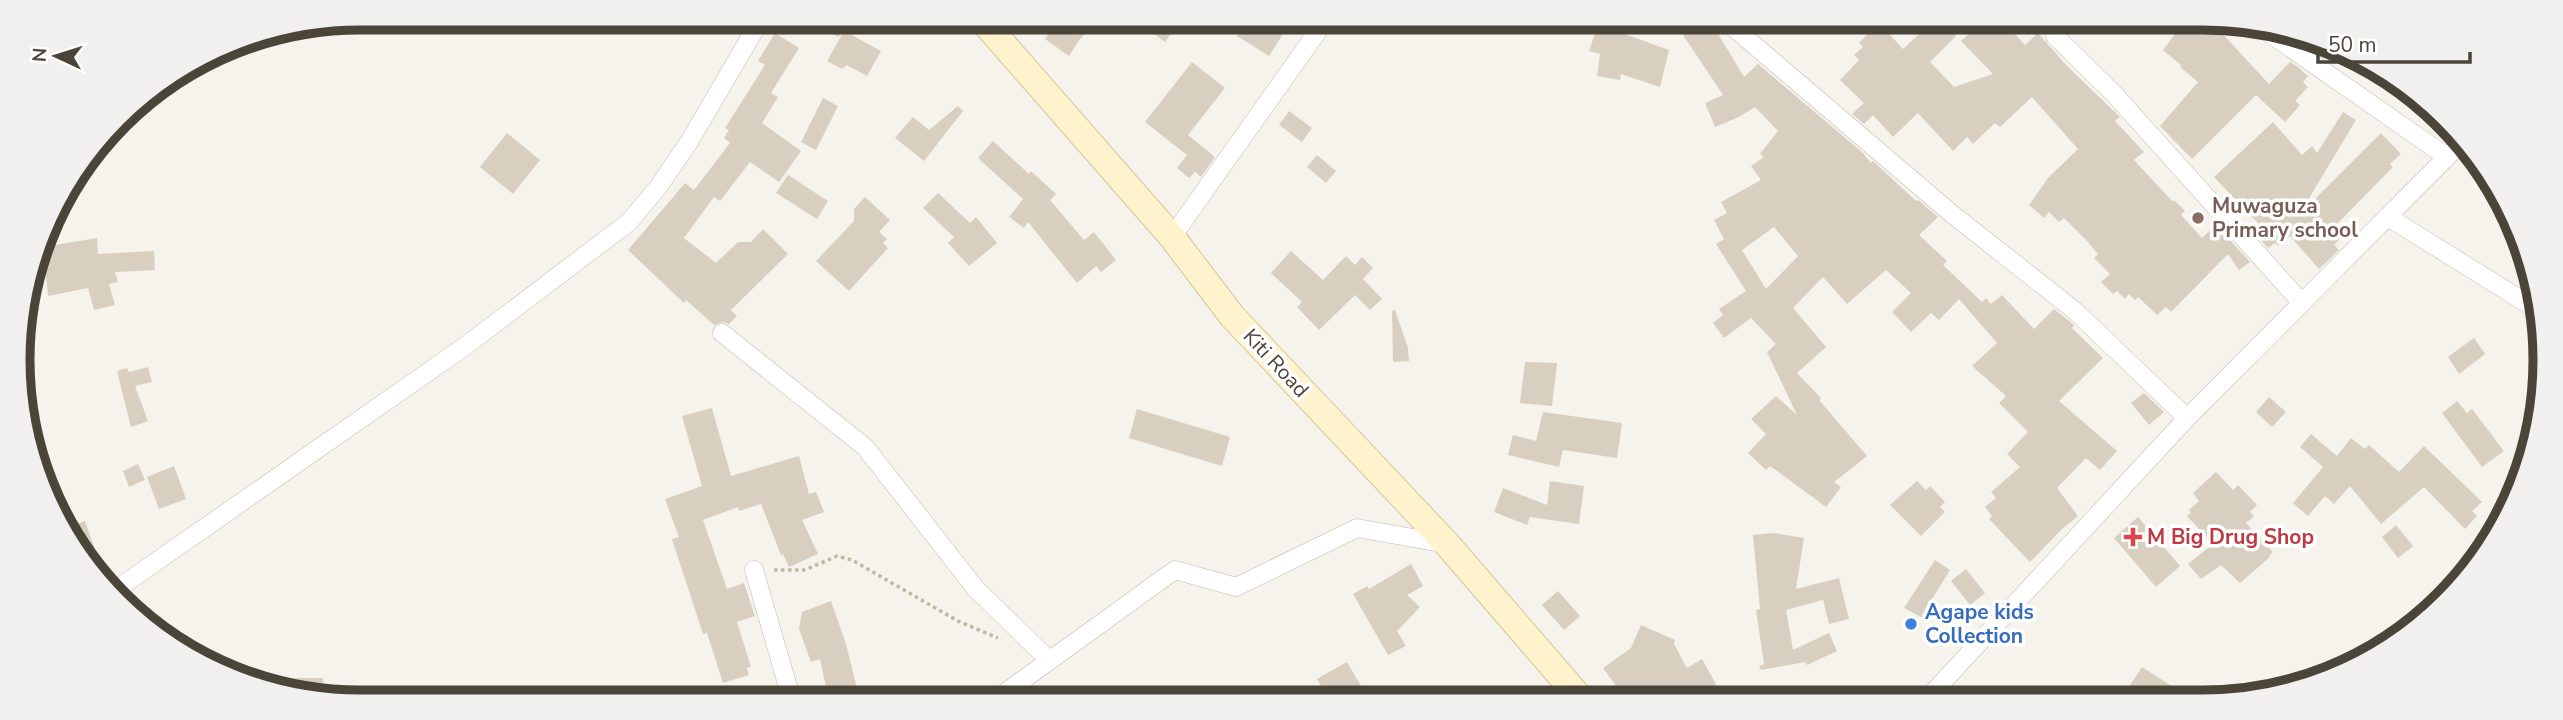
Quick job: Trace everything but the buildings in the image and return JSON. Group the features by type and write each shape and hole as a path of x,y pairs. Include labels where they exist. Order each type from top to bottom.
{"street":[{"path":"120,587 464,347 629,222 651,197 689,142 755,30"},
{"name":"Kiti Road","path":"991,30 1172,237 1232,316 1447,544 1573,690"},
{"path":"1172,237 1319,30"},
{"path":"1736,30 1952,214 2067,304 2187,418"},
{"path":"2055,36 2114,94 2302,303"},
{"path":"2276,38 2447,157"},
{"path":"1935,690 2187,418 2456,148"},
{"path":"2388,217 2528,304"},
{"path":"722,333 865,447 976,589 1049,660"},
{"path":"1008,690 1175,570 1236,587 1357,528 1447,544"},
{"path":"754,570 789,690"}],"path":[{"path":"754,570 806,570 837,556 845,558 958,621 1003,641"}],"place":[{"name":"Muwaguza Primary school","path":"2198,218"},
{"name":"M Big Drug Shop","path":"2133,537"},
{"name":"Agape kids Collection","path":"1911,624"}]}
